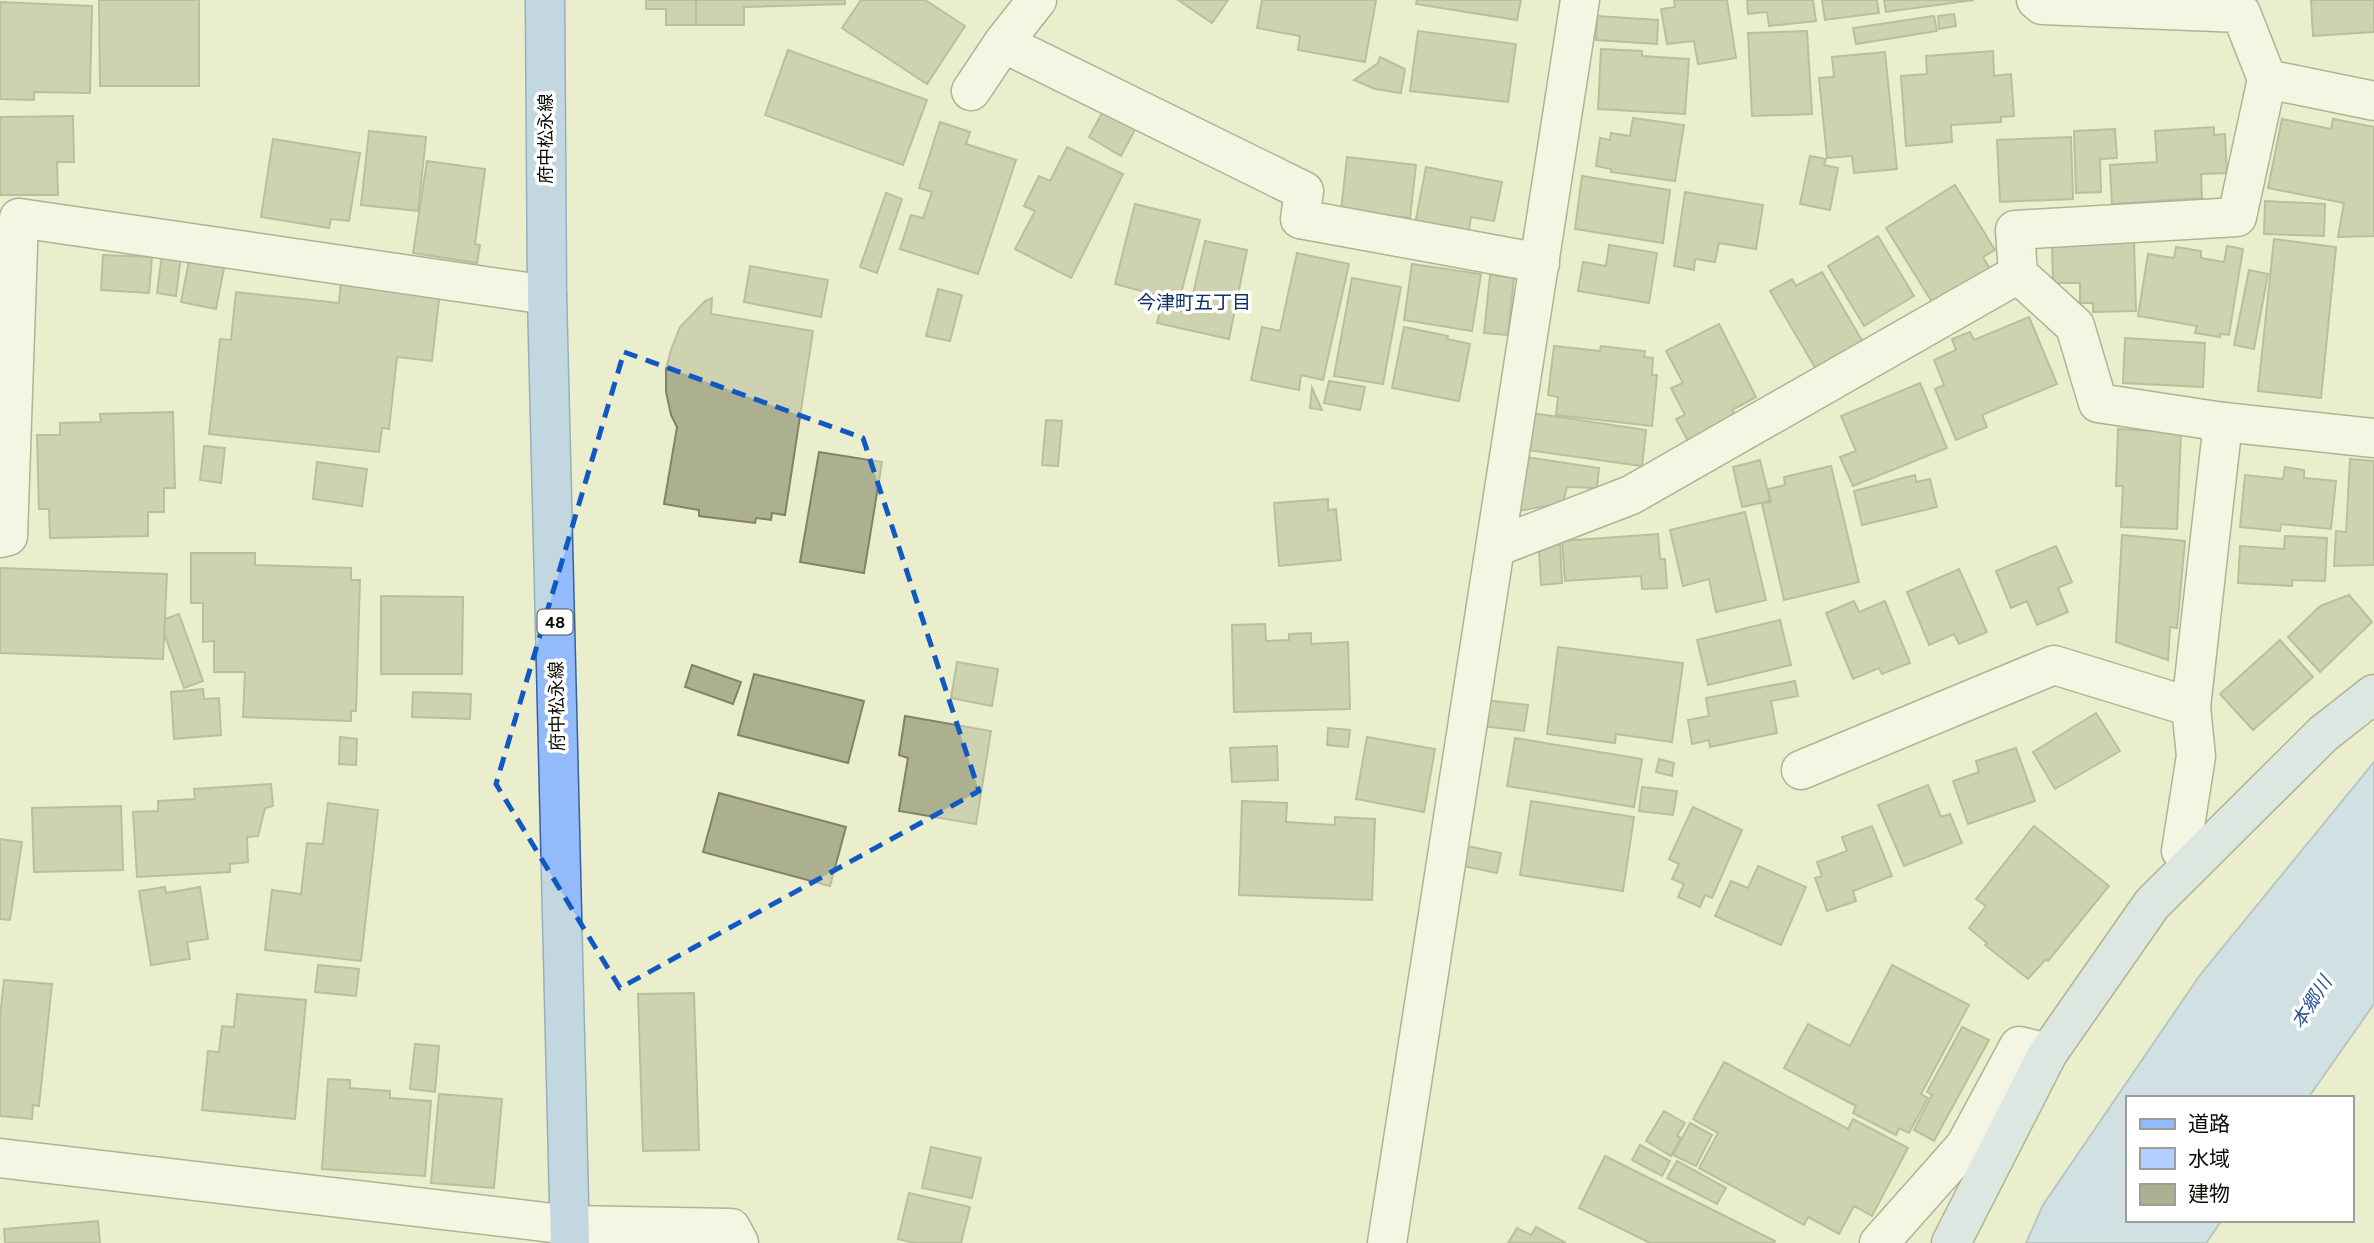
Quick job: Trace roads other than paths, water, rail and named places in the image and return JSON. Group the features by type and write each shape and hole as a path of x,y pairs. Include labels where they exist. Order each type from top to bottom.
{"main road":[{"name":"府中松永線","path":"545,0 547,295 570,1234"}],"street":[{"path":"971,91 1003,43 1037,0"},
{"path":"1387,1243 1580,0"},
{"path":"2036,0 2042,5 2241,13 2267,79 2237,216 2015,230 2018,274 2075,326 2098,403 2222,422 2374,438"},
{"path":"1003,43 1304,191 1300,219 1540,263"},
{"path":"2267,79 2374,101"},
{"path":"0,538 9,536 19,218 547,295"},
{"path":"1496,547 1631,495 2018,274"},
{"path":"2196,860 2181,851 2196,756 2191,707 2222,422"},
{"path":"1801,771 2054,666 2191,707"},
{"path":"1951,1243 2048,1053 2152,904 2323,734 2374,695"},
{"path":"1879,1243 1965,1146 2020,1046 2048,1053"},
{"path":"0,1158 570,1234 731,1228 739,1243"}],"water":[{"name":"本郷川","path":"2374,762 2374,1004 2309,1096 2126,1096 2126,1222 2221,1222 2206,1243 2026,1243 2043,1205 2200,975"}],"district":[{"name":"今津町五丁目","path":"1194,302"}]}
